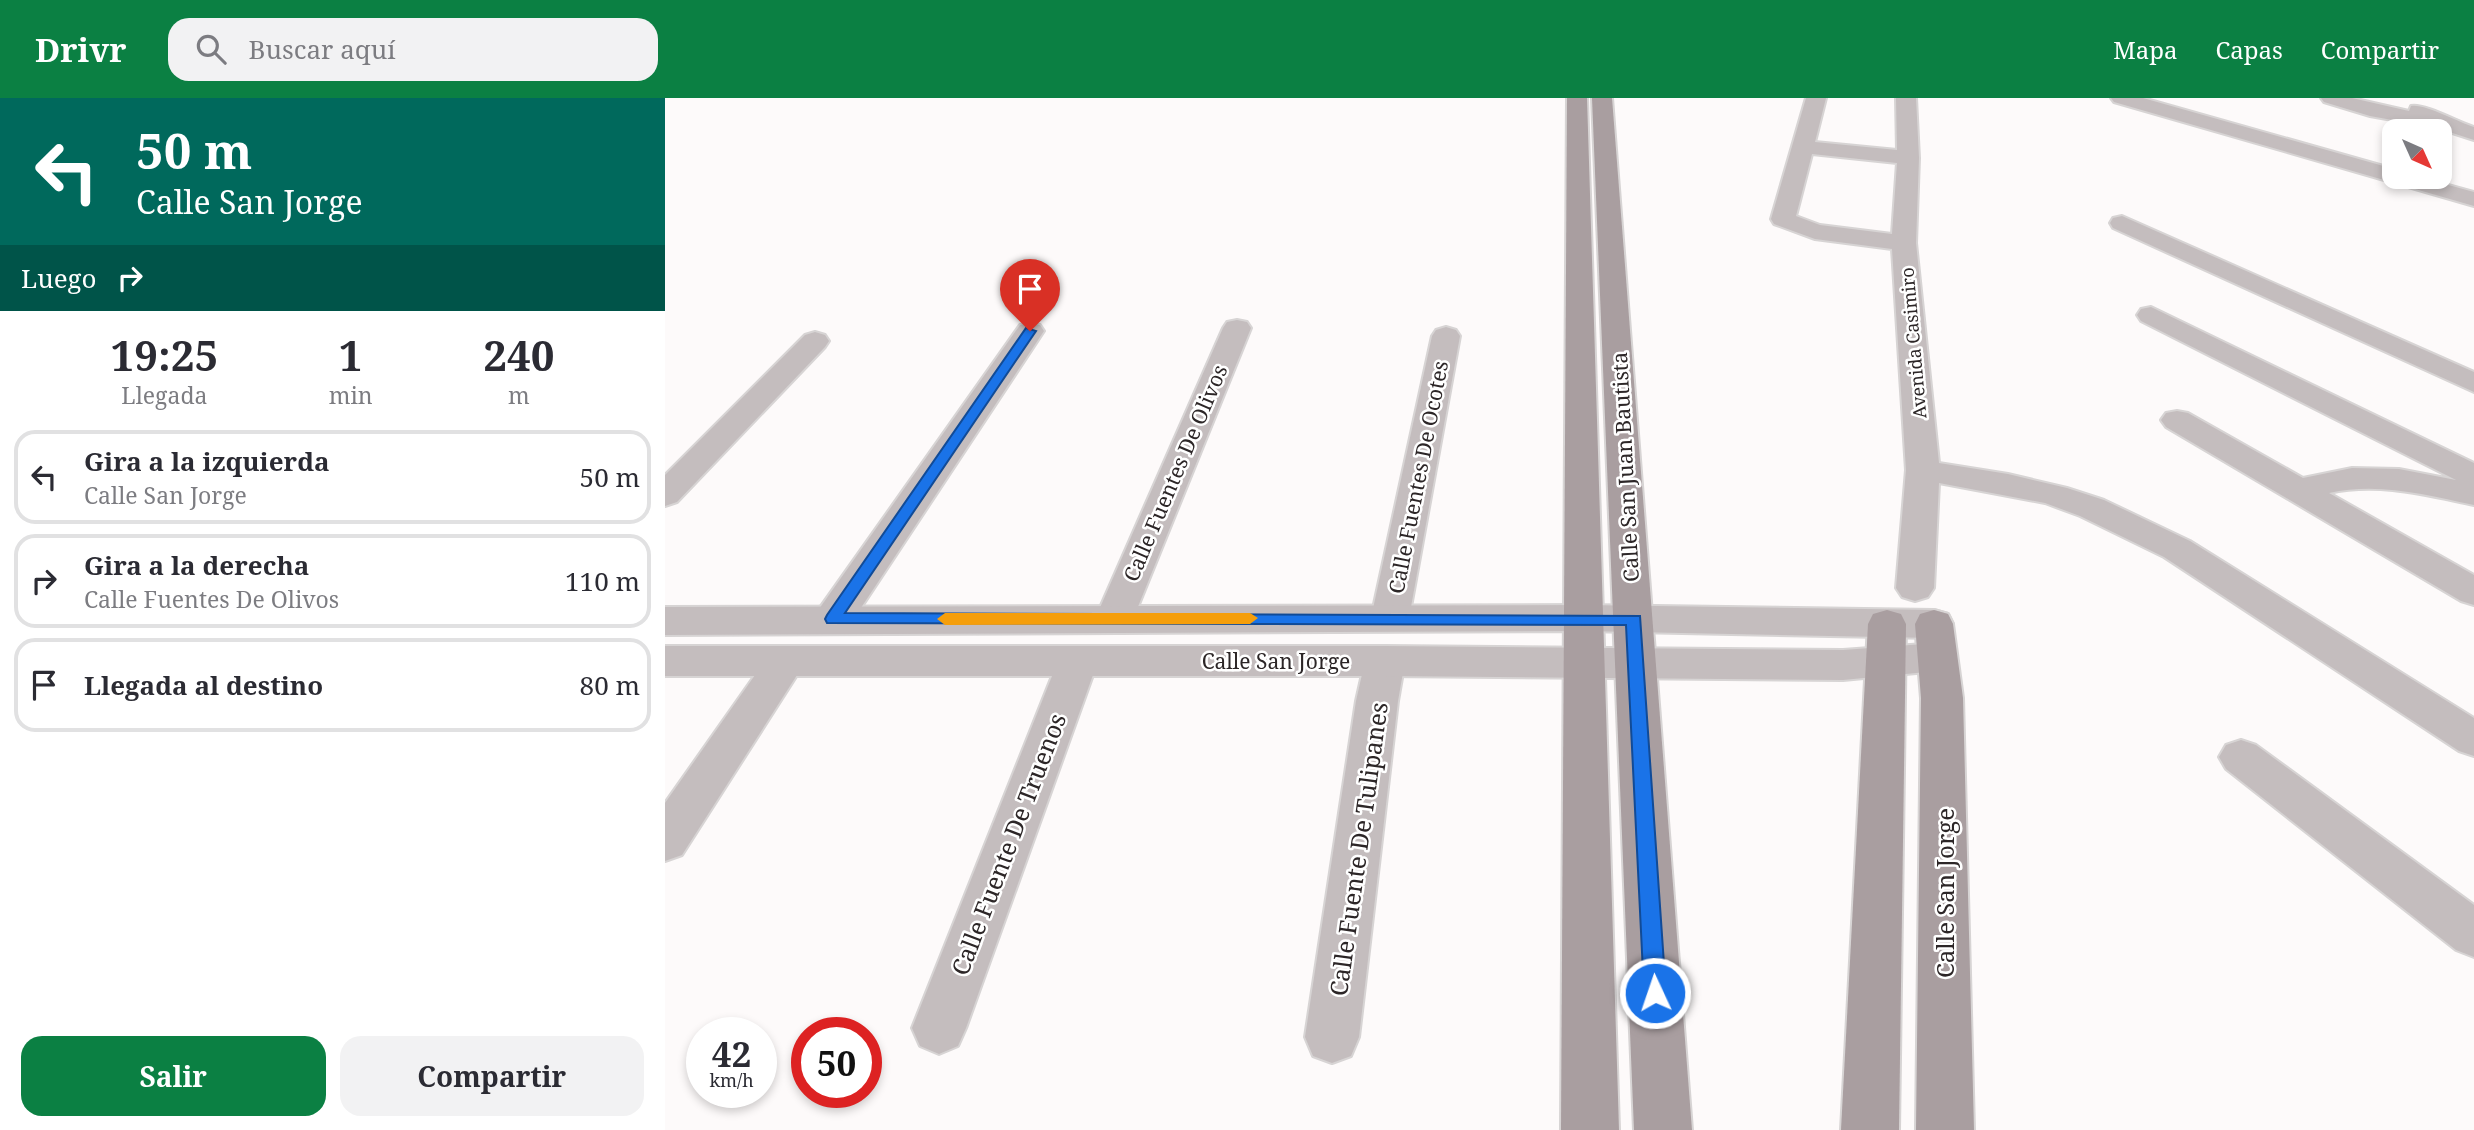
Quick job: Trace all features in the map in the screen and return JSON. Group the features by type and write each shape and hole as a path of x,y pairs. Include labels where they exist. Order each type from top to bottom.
{"main road":[{"name":"Calle San Juan Bautista","path":"1577,98 1590,1130"},
{"name":"Calle San Juan Bautista","path":"1602,98 1663,1130"},
{"path":"1870,1130 1912,631"},
{"name":"Calle San Jorge","path":"1912,631 1942,698 1945,1130"}],"street":[{"path":"1816,98 1783,219 1815,232 1904,243"},
{"name":"Avenida Casimiro","path":"1906,98 1908,158 1904,243 1923,470 1912,631"},
{"path":"2120,98 2382,173"},
{"path":"2331,98 2377,112 2418,119"},
{"path":"2390,98 2433,119"},
{"path":"2452,127 2474,134"},
{"path":"1803,147 1908,158"},
{"path":"2438,189 2474,199"},
{"path":"2122,223 2474,383"},
{"path":"2151,315 2474,476"},
{"name":"Calle Fuentes De Olivos","path":"1114,619 1237,328"},
{"path":"833,619 1030,331"},
{"name":"Calle Fuentes De Ocotes","path":"1390,618 1446,336"},
{"path":"665,495 815,341"},
{"path":"2177,420 2474,592"},
{"path":"1923,470 2055,495 2092,508 2177,549 2469,734"},
{"path":"2297,490 2352,478 2399,479 2474,494"},
{"name":"Calle San Jorge","path":"665,621 1584,618 1912,631"},
{"name":"Calle San Jorge","path":"665,661 1385,661 1843,665 1912,631"},
{"path":"665,841 786,661"},
{"name":"Calle Fuente De Truenos","path":"939,1028 1078,661"},
{"name":"Calle Fuente De Tulipanes","path":"1332,1037 1375,715 1385,661"},
{"path":"2241,757 2474,934"}],"slow traffic":[{"path":"945,619 1250,618"}],"route":[{"path":"1030,331 833,619 1634,620 1655,993"}]}
